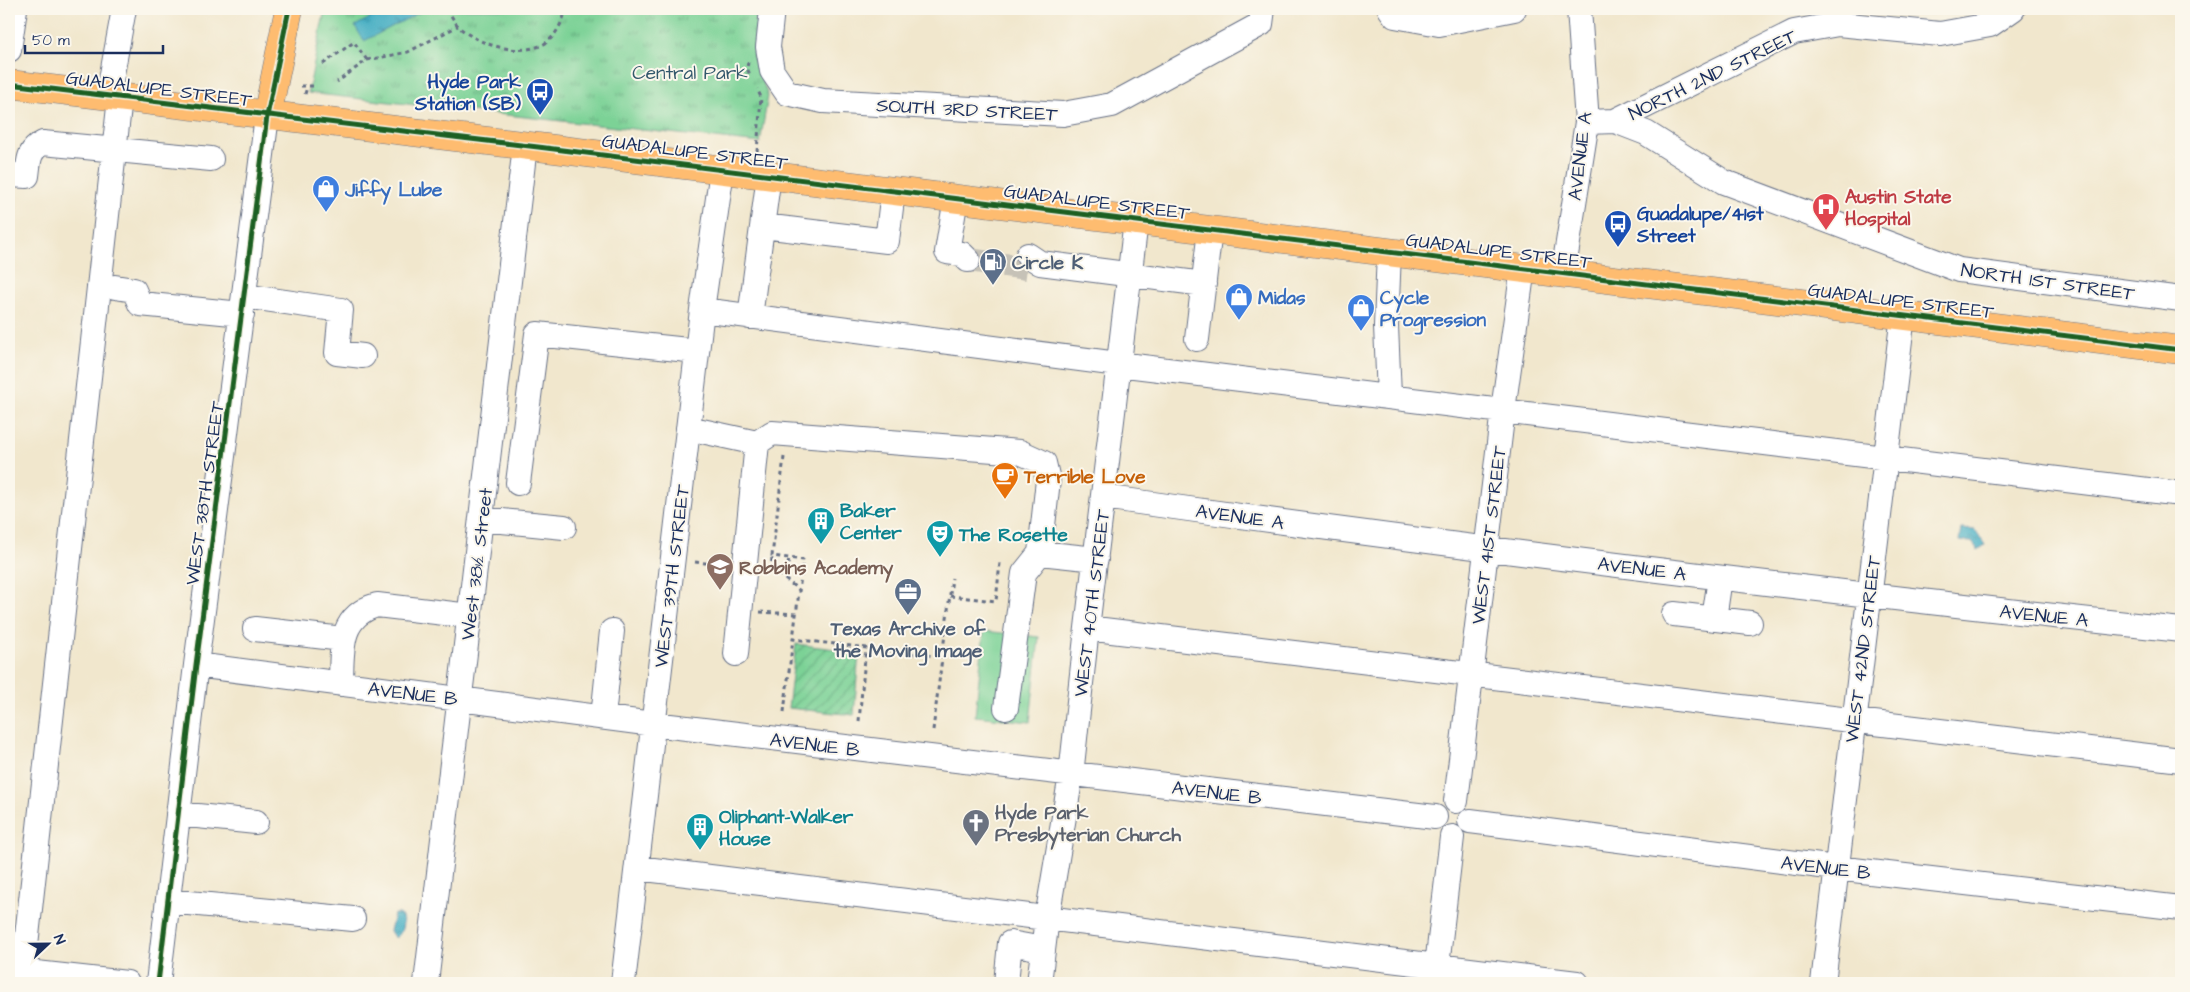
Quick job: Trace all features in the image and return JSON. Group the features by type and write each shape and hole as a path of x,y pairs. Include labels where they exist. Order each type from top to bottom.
{"main road":[{"name":"WEST 38TH STREET","path":"267,116 289,9"},
{"name":"GUADALUPE STREET","path":"9,84 956,198 2181,350"}],"street":[{"path":"9,50 15,9"},
{"path":"124,9 114,97 114,150 16,971 127,983"},
{"name":"SOUTH 3RD STREET","path":"772,9 768,47 769,55 772,71 787,93 823,101 1063,114 1112,105 1260,24 1263,9"},
{"path":"1390,9 1395,16 1439,24 1514,9"},
{"name":"AVENUE A","path":"1563,274 1587,122 1578,9"},
{"name":"NORTH 2ND STREET","path":"1615,121 1794,32 1838,24 1940,34 1990,25 2013,9"},
{"name":"WEST 38TH STREET","path":"158,983 196,665 267,116"},
{"name":"NORTH 1ST STREET","path":"1587,122 1615,121 1646,133 1724,182 1959,270 2181,299"},
{"path":"9,175 27,176 30,156 34,147 43,143 211,159"},
{"name":"West 38½ Street","path":"426,983 525,146"},
{"name":"WEST 39TH STREET","path":"623,983 702,310 722,170"},
{"path":"750,317 763,226 762,175"},
{"path":"763,226 887,240 893,191"},
{"path":"956,198 947,252 967,254"},
{"name":"WEST 40TH STREET","path":"1039,983 1047,918 1071,775 1136,221"},
{"path":"1197,339 1210,230"},
{"path":"1389,252 1386,326 1389,396"},
{"path":"1032,262 1204,284"},
{"name":"WEST 41ST STREET","path":"1456,802 1503,410 1523,268"},
{"path":"115,286 134,290 140,304 243,305 341,310 337,353 363,356"},
{"path":"702,310 1118,364 2181,494"},
{"name":"WEST 42ND STREET","path":"1823,983 1902,315"},
{"path":"518,483 537,334 698,351"},
{"path":"688,428 757,443 772,433 1020,452 1044,463 1048,480 1040,553 1024,573 1006,708"},
{"path":"736,654 757,443"},
{"name":"AVENUE A","path":"1103,497 1486,549 1720,578 2181,630"},
{"path":"481,519 564,527"},
{"path":"1040,553 1096,559"},
{"path":"1714,619 1720,578"},
{"path":"341,684 343,639 352,621 365,609 377,605 470,616"},
{"path":"1674,614 1750,623"},
{"path":"1087,628 2181,760"},
{"path":"255,629 343,639"},
{"path":"603,717 612,631"},
{"name":"AVENUE B","path":"196,665 654,724 1435,817"},
{"path":"1450,801 1456,802 1466,807 1470,821 1462,834 1452,837 1441,833 1437,828 1435,817 1440,806 1450,801"},
{"path":"178,814 256,822"},
{"name":"AVENUE B","path":"1470,821 1836,868 2181,908"},
{"path":"1436,975 1452,837"},
{"path":"637,868 1047,918 1436,975 1577,983"},
{"path":"168,900 352,918"},
{"path":"1006,983 1010,943 1043,949"}],"path":[{"path":"447,9 458,26 472,37 498,48 543,45 559,28 566,9"},
{"path":"337,82 367,60 408,52 458,26"},
{"path":"323,64 354,42 367,60"},
{"path":"748,58 747,68 761,97 762,175"},
{"path":"301,86 313,86"},
{"path":"305,94 307,86"},
{"path":"771,570 784,457"},
{"path":"772,556 803,560 784,712"},
{"path":"786,580 789,558"},
{"path":"695,562 730,565"},
{"path":"950,596 996,600 1000,563"},
{"path":"762,569 771,570 799,590"},
{"path":"934,730 952,578"},
{"path":"740,611 796,614"},
{"path":"793,639 942,658"},
{"path":"859,721 866,648"}],"green space":[{"name":"Central Park","path":"325,9 758,9 753,56 768,96 760,143 308,93"},
{"path":"984,631 1039,637 1030,722 975,716"},
{"path":"796,644 859,652 854,715 788,708"}],"water":[{"path":"387,9 426,9 364,41 355,26"},
{"path":"1961,529 1975,530 1985,545 1978,550 1972,542 1959,541"},
{"path":"394,914 400,914 403,923 397,937 394,937 390,931"}],"tunnel":[{"path":"968,260 1027,268"}],"cycle path":[{"path":"158,983 196,665 267,116 289,9"},
{"path":"9,84 538,147 2181,350"}],"place":[{"name":"Hyde Park Station (SB)","path":"540,116"},
{"name":"Jiffy Lube","path":"326,213"},
{"name":"Austin State Hospital","path":"1826,231"},
{"name":"Guadalupe/41st Street","path":"1618,248"},
{"name":"Circle K","path":"993,286"},
{"name":"Midas","path":"1239,321"},
{"name":"Cycle Progression","path":"1361,332"},
{"name":"Terrible Love","path":"1005,500"},
{"name":"Baker Center","path":"821,545"},
{"name":"The Rosette","path":"940,558"},
{"name":"Robbins Academy","path":"720,591"},
{"name":"Texas Archive of the Moving Image","path":"908,616"},
{"name":"Hyde Park Presbyterian Church","path":"976,847"},
{"name":"Oliphant-Walker House","path":"700,851"}]}
